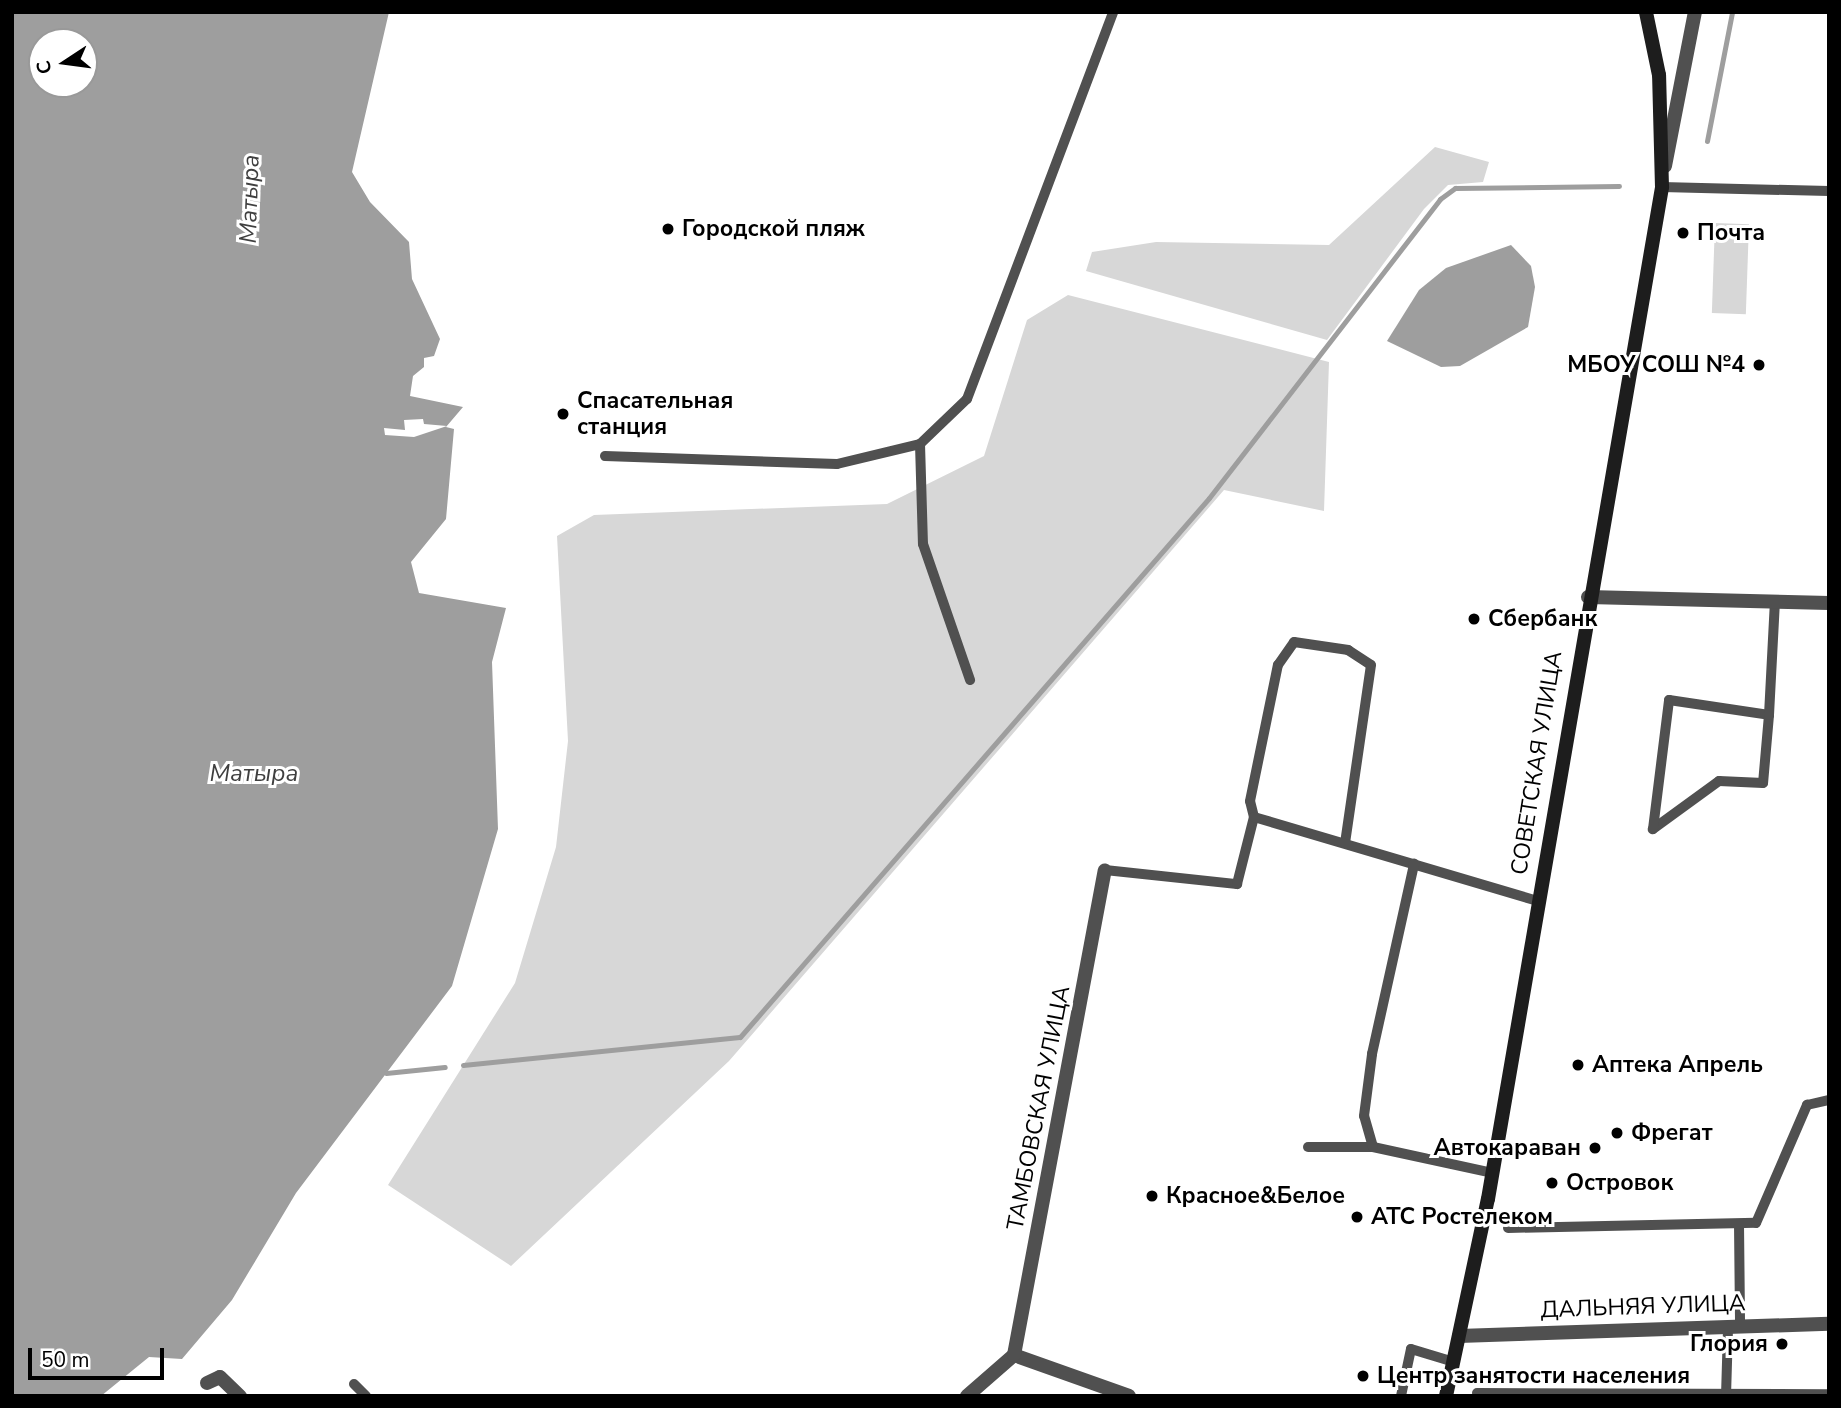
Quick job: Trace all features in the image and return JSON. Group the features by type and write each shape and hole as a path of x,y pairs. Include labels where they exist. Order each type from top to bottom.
{"main road":[{"name":"СОВЕТСКАЯ УЛИЦА","path":"1446,1396 1492,1174 1588,597 1662,187 1665,166 1659,75 1646,12"}],"street":[{"path":"1665,166 1695,12"},
{"path":"1588,597 1829,603"},
{"name":"ТАМБОВСКАЯ УЛИЦА","path":"1014,1355 1105,870"},
{"name":"ДАЛЬНЯЯ УЛИЦА","path":"1460,1336 1829,1324"},
{"path":"967,1396 1014,1355 1129,1396"},
{"path":"208,1383 220,1377 240,1396"}],"lane":[{"path":"605,456 837,464 920,444 967,400 1113,12"},
{"path":"1662,187 1829,191"},
{"path":"920,444 923,544 970,680"},
{"path":"1769,715 1669,700 1653,829 1719,781 1763,783 1769,715 1775,602"},
{"path":"1105,870 1237,884 1254,817 1250,801 1278,665 1294,642 1348,650 1371,665 1345,843"},
{"path":"1254,817 1537,901"},
{"path":"1373,1147 1364,1116 1372,1055 1414,864"},
{"path":"1508,1228 1756,1223 1807,1105 1829,1100"},
{"path":"1308,1147 1373,1147 1492,1174"},
{"path":"1726,1393 1734,1327 1739,1224"},
{"path":"1401,1396 1411,1349 1454,1362"},
{"path":"354,1384 366,1396"},
{"path":"1478,1394 1829,1394"}],"shaded area":[{"path":"1435,147 1489,162 1483,182 1448,185 1424,209 1327,340 1086,271 1092,252 1156,242 1329,245"},
{"path":"1715,223 1749,224 1746,314 1712,313"},
{"path":"1068,295 1329,362 1324,511 1224,490 729,1061 511,1266 388,1185 515,983 556,847 568,741 557,536 594,515 887,504 984,456 1027,320"}],"water":[{"name":"Матыра","path":"12,12 389,12 352,172 370,202 409,242 412,279 440,339 434,356 424,358 424,367 413,376 410,396 463,407 446,427 454,429 446,519 411,562 419,593 506,608 492,662 498,829 452,986 296,1193 232,1300 182,1359 149,1357 101,1396 12,1396"},
{"path":"1511,245 1531,266 1535,287 1528,327 1460,366 1441,367 1387,341 1419,290 1446,268"}],"pier":[{"path":"423,419 424,424 447,426 414,437 385,435 384,428 405,430 404,420"}],"waterway":[{"path":"1707,141 1732,12"},
{"path":"463,1065 740,1037 1209,498 1440,199 1455,188 1619,186"},
{"path":"386,1073 445,1067"}],"place":[{"name":"Городской пляж","path":"668,229"},
{"name":"Почта","path":"1683,233"},
{"name":"МБОУ СОШ №4","path":"1759,365"},
{"name":"Спасательная станция","path":"563,414"},
{"name":"Сбербанк","path":"1474,619"},
{"name":"Аптека Апрель","path":"1578,1065"},
{"name":"Фрегат","path":"1617,1133"},
{"name":"Автокараван","path":"1595,1148"},
{"name":"Островок","path":"1552,1183"},
{"name":"Красное&Белое","path":"1152,1196"},
{"name":"АТС Ростелеком","path":"1357,1217"},
{"name":"Глория","path":"1782,1344"},
{"name":"Центр занятости населения","path":"1363,1376"}]}
